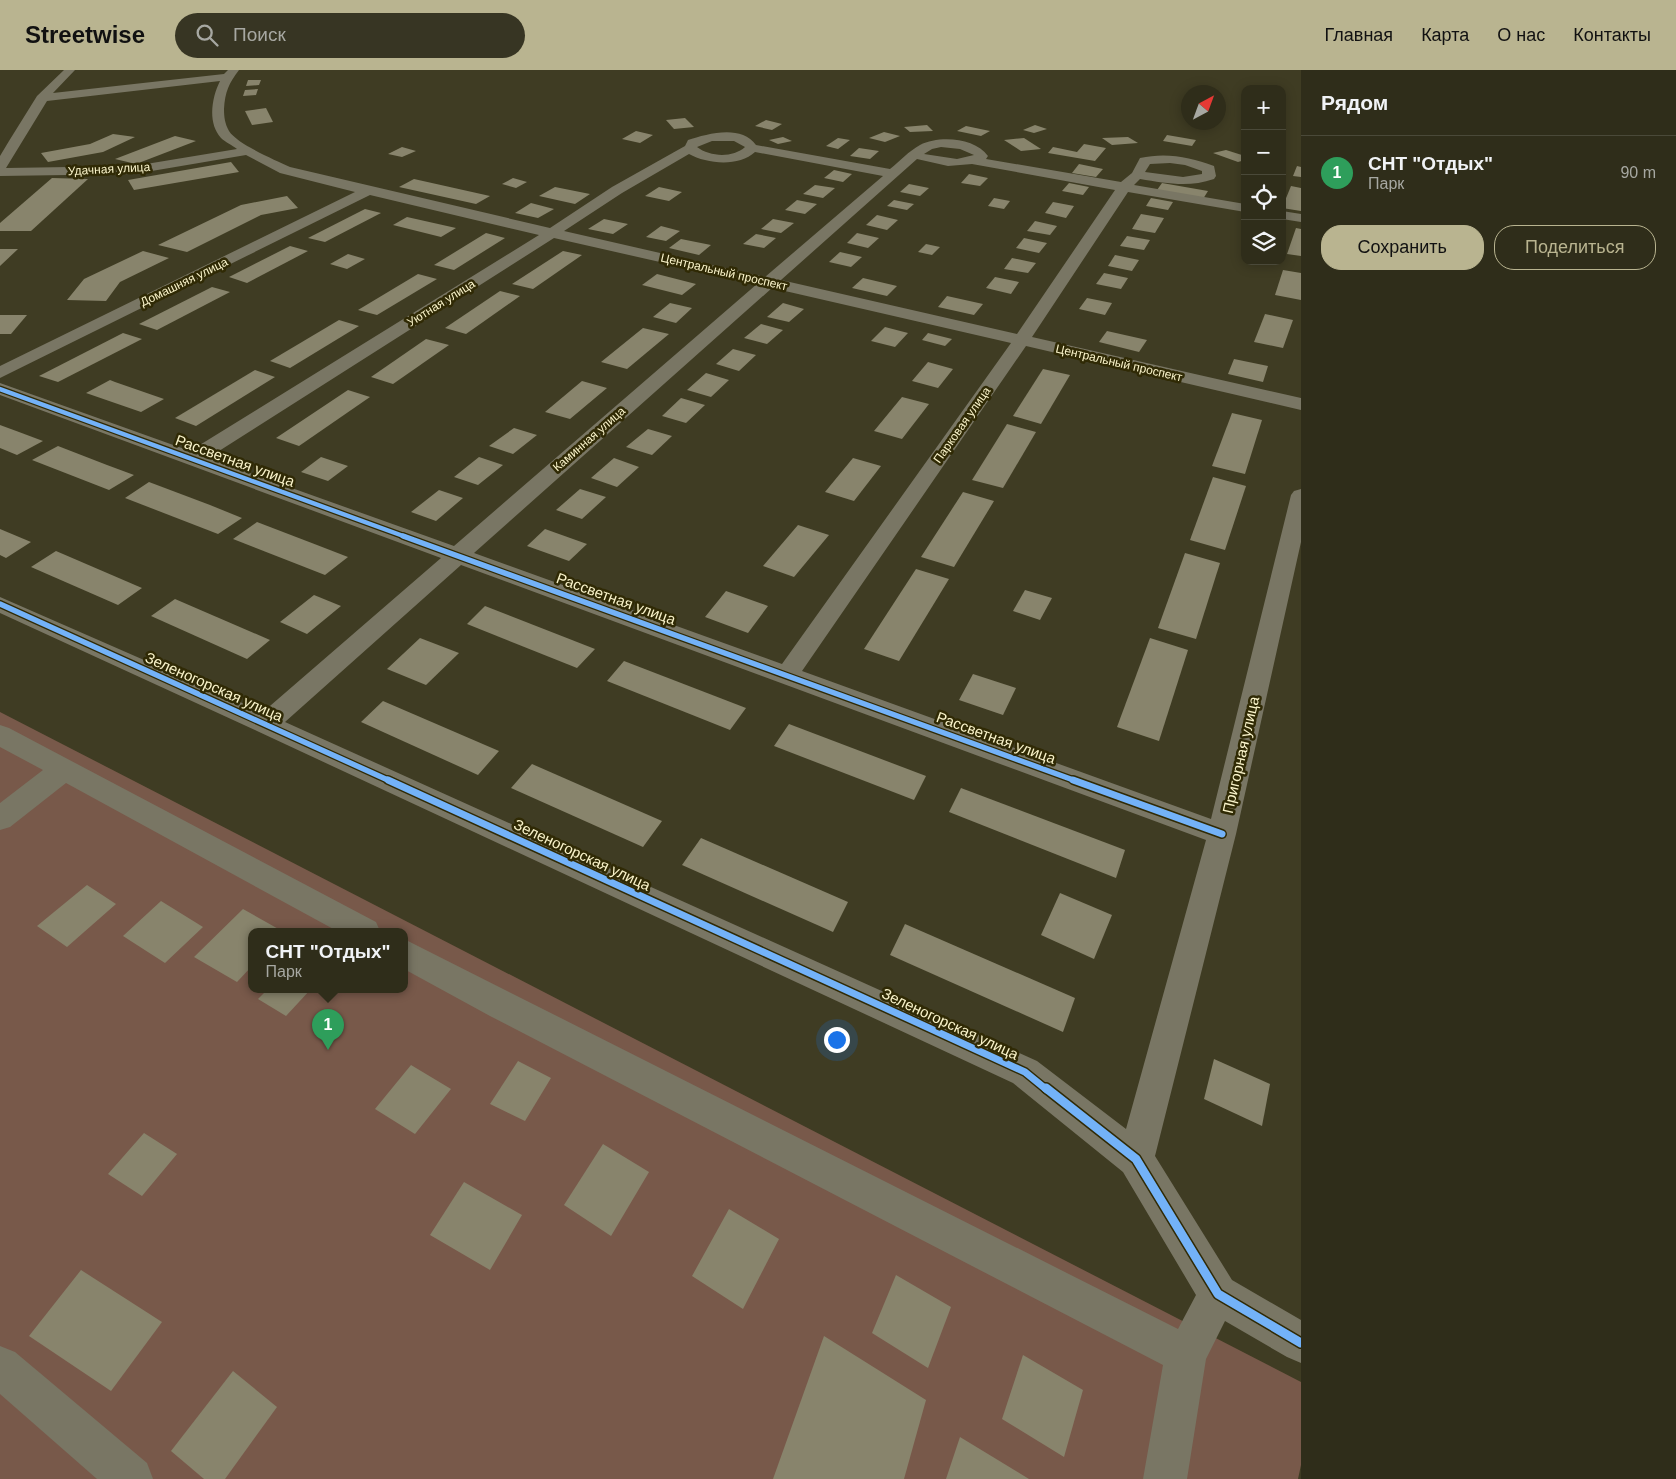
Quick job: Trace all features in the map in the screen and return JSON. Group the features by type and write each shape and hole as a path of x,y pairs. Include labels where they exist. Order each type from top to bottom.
{"street":[{"path":"0,167 41,98 70,70"},
{"path":"41,98 230,74"},
{"name":"Центральный проспект","path":"230,74 219,94 218,120 225,135 248,152 284,170 368,191 1301,404"},
{"name":"Уютная улица","path":"192,459 552,233 617,190 690,148 690,145 696,140 719,137 743,140 751,145 752,148 890,173"},
{"name":"Каминная улица","path":"266,724 890,173 929,145 949,144 967,146 977,150 982,156 975,161 1130,181"},
{"path":"147,169 200,147"},
{"path":"690,148 705,156 722,158 746,154 752,148"},
{"name":"Удачная улица","path":"0,172 147,169 248,152"},
{"path":"1130,181 1241,207"},
{"name":"Парковая улица","path":"787,675 1130,181"},
{"name":"Домашняя улица","path":"0,373 368,191"},
{"path":"1286,216 1301,218"},
{"name":"Рассветная улица","path":"0,389 458,554 1222,834"},
{"name":"Пригорная улица","path":"1136,1159 1222,834 1301,495"},
{"name":"Зеленогорская улица","path":"0,604 1025,1072 1136,1159"},
{"path":"0,735 359,928"},
{"path":"0,819 64,769"},
{"path":"408,955 502,1006 1186,1356"},
{"path":"1136,1159 1218,1294 1301,1342"},
{"path":"1165,1479 1186,1356 1218,1294"},
{"path":"0,1367 131,1479"}],"shaded area":[{"path":"0,712 1301,1382 1301,1465 1298,1479 0,1479"}],"building":[{"path":"248,80 261,80 259,85 246,86"},
{"path":"258,89 256,95 243,96 245,90"},
{"path":"266,108 273,122 252,125 245,111"},
{"path":"685,118 694,127 674,129 666,120"},
{"path":"766,120 782,124 772,130 755,126"},
{"path":"927,125 933,131 910,132 904,127"},
{"path":"1035,125 1047,129 1034,133 1023,130"},
{"path":"966,126 990,131 981,136 957,131"},
{"path":"636,131 653,135 640,143 622,139"},
{"path":"884,132 900,136 885,142 869,138"},
{"path":"113,134 135,137 103,152 48,162 41,153 90,144"},
{"path":"1167,135 1196,140 1192,146 1163,141"},
{"path":"175,136 196,141 136,164 115,159"},
{"path":"783,137 792,141 778,144 769,140"},
{"path":"1128,137 1138,143 1112,145 1102,138"},
{"path":"838,138 850,140 838,149 826,146"},
{"path":"1024,138 1041,149 1021,151 1004,140"},
{"path":"1084,144 1106,148 1095,161 1048,153 1053,147 1077,152"},
{"path":"402,147 416,151 402,157 388,154"},
{"path":"859,148 879,151 870,159 850,156"},
{"path":"1226,150 1241,155 1241,161 1238,162 1213,153"},
{"path":"231,162 239,172 134,190 128,180"},
{"path":"1079,164 1103,169 1096,177 1072,173"},
{"path":"1297,166 1301,167 1301,177 1293,176"},
{"path":"834,170 852,174 843,182 824,178"},
{"path":"969,174 988,178 980,186 961,183"},
{"path":"52,178 88,179 31,231 0,231 0,223"},
{"path":"513,178 527,182 516,188 502,184"},
{"path":"414,179 490,196 476,204 399,187"},
{"path":"1069,183 1089,187 1083,195 1062,191"},
{"path":"1162,183 1208,191 1203,199 1157,190"},
{"path":"909,184 929,188 920,196 900,192"},
{"path":"815,185 835,188 823,198 803,194"},
{"path":"1291,186 1301,188 1301,211 1286,209 1286,198"},
{"path":"555,187 590,194 575,204 539,196"},
{"path":"659,187 682,192 669,201 645,196"},
{"path":"287,196 298,208 261,215 187,252 158,245 241,205"},
{"path":"994,198 1010,201 1004,209 988,206"},
{"path":"1151,198 1173,202 1168,210 1146,206"},
{"path":"797,200 817,204 805,214 785,210"},
{"path":"894,200 914,204 907,210 887,206"},
{"path":"1053,202 1074,206 1066,218 1045,213"},
{"path":"531,203 554,209 538,218 515,213"},
{"path":"365,209 381,213 325,242 308,238"},
{"path":"1141,214 1164,218 1155,233 1132,229"},
{"path":"877,215 898,220 887,230 866,225"},
{"path":"407,217 456,228 441,237 393,225"},
{"path":"604,219 628,224 613,234 588,229"},
{"path":"773,219 794,223 781,233 761,229"},
{"path":"1035,221 1057,226 1050,235 1027,231"},
{"path":"661,226 680,231 666,241 646,237"},
{"path":"1296,228 1301,229 1301,256 1287,254"},
{"path":"486,233 505,238 454,270 434,265"},
{"path":"857,233 879,238 868,248 847,243"},
{"path":"756,234 776,238 764,248 743,244"},
{"path":"1127,236 1150,240 1144,250 1120,246"},
{"path":"1024,238 1047,243 1039,253 1016,248"},
{"path":"681,239 711,245 699,255 669,248"},
{"path":"926,244 940,247 932,255 918,252"},
{"path":"290,246 308,251 247,283 229,277"},
{"path":"0,249 18,249 0,266"},
{"path":"143,251 169,258 120,282 106,301 67,300 84,279"},
{"path":"563,251 582,255 533,289 512,284"},
{"path":"840,252 862,257 851,267 829,262"},
{"path":"348,254 365,259 347,269 330,264"},
{"path":"1115,255 1139,260 1132,271 1108,266"},
{"path":"1012,258 1036,263 1028,273 1004,269"},
{"path":"1283,270 1301,273 1301,300 1275,295"},
{"path":"1104,273 1128,278 1121,289 1096,284"},
{"path":"418,274 437,279 377,315 358,310"},
{"path":"657,274 696,284 682,295 642,285"},
{"path":"995,277 1019,282 1011,294 986,288"},
{"path":"863,278 897,286 887,296 852,288"},
{"path":"212,287 230,292 157,330 139,324"},
{"path":"500,291 520,296 466,334 445,328"},
{"path":"947,296 983,304 974,315 938,307"},
{"path":"1087,298 1112,303 1105,315 1079,309"},
{"path":"670,303 692,308 676,323 653,317"},
{"path":"783,303 804,309 789,322 767,317"},
{"path":"1265,314 1293,320 1283,348 1254,342"},
{"path":"0,315 27,315 11,334 0,334"},
{"path":"339,320 359,326 290,368 270,361"},
{"path":"761,324 783,330 767,344 744,338"},
{"path":"885,327 908,333 895,347 871,341"},
{"path":"643,328 669,334 627,369 601,362"},
{"path":"1107,331 1147,340 1139,352 1099,342"},
{"path":"123,333 142,339 58,382 39,376"},
{"path":"928,333 952,339 945,346 922,340"},
{"path":"426,339 449,345 393,384 371,377"},
{"path":"733,349 756,355 739,371 716,364"},
{"path":"1234,359 1268,366 1263,382 1228,374"},
{"path":"928,362 953,369 938,388 912,381"},
{"path":"1043,369 1070,375 1041,424 1013,416"},
{"path":"255,370 275,377 196,426 175,418"},
{"path":"706,373 729,380 711,397 687,390"},
{"path":"110,380 164,399 141,412 86,393"},
{"path":"582,381 607,388 570,419 545,412"},
{"path":"348,390 370,397 299,446 276,438"},
{"path":"902,397 929,404 902,439 874,431"},
{"path":"681,398 705,405 686,423 662,416"},
{"path":"1232,413 1262,420 1245,474 1212,466"},
{"path":"1007,424 1036,432 1003,488 972,480"},
{"path":"0,425 43,441 17,455 0,448"},
{"path":"514,428 537,435 513,454 489,446"},
{"path":"648,429 672,436 652,455 626,447"},
{"path":"58,446 134,475 109,490 32,460"},
{"path":"321,457 348,466 328,481 301,472"},
{"path":"479,457 503,465 478,485 454,477"},
{"path":"614,458 639,467 617,487 591,478"},
{"path":"853,458 881,466 854,501 825,492"},
{"path":"1213,477 1246,486 1225,550 1190,540"},
{"path":"149,482 242,518 218,534 125,498"},
{"path":"580,489 606,497 582,519 556,510"},
{"path":"439,490 463,498 436,521 411,512"},
{"path":"963,492 994,501 954,567 921,557"},
{"path":"257,522 348,557 325,575 233,539"},
{"path":"798,525 829,535 794,577 763,566"},
{"path":"0,529 31,542 6,558 0,555"},
{"path":"545,529 587,544 569,561 527,546"},
{"path":"56,551 142,588 118,605 31,567"},
{"path":"1185,553 1220,563 1196,639 1158,628"},
{"path":"916,569 949,579 899,661 864,649"},
{"path":"1025,590 1052,598 1040,620 1013,611"},
{"path":"726,591 768,606 748,633 705,617"},
{"path":"314,595 341,606 307,634 280,622"},
{"path":"175,599 270,640 247,659 151,616"},
{"path":"485,606 595,649 577,668 467,624"},
{"path":"420,638 459,653 426,685 387,669"},
{"path":"1150,638 1188,650 1159,741 1117,727"},
{"path":"624,661 746,708 730,730 607,681"},
{"path":"973,674 1016,688 1003,715 959,700"},
{"path":"383,701 499,751 478,775 361,722"},
{"path":"789,724 926,776 914,800 774,746"},
{"path":"532,764 662,821 643,847 511,788"},
{"path":"961,788 1125,850 1116,878 949,812"},
{"path":"701,838 848,902 833,932 682,865"},
{"path":"87,885 116,904 67,947 37,926"},
{"path":"1060,893 1112,915 1094,959 1041,935"},
{"path":"161,901 203,927 165,963 123,936"},
{"path":"243,909 277,928 248,928 248,970 237,982 194,957"},
{"path":"905,924 1075,998 1063,1032 890,955"},
{"path":"264,993 307,993 286,1016 258,999"},
{"path":"1214,1059 1270,1084 1262,1126 1204,1099"},
{"path":"518,1061 551,1078 525,1121 490,1104"},
{"path":"411,1065 451,1089 415,1134 375,1109"},
{"path":"144,1133 177,1154 142,1196 108,1174"},
{"path":"603,1144 649,1172 611,1236 564,1205"},
{"path":"464,1182 522,1215 490,1270 430,1235"},
{"path":"729,1209 779,1239 743,1309 692,1276"},
{"path":"81,1270 162,1322 111,1391 29,1336"},
{"path":"896,1275 951,1307 928,1368 872,1333"},
{"path":"824,1336 926,1400 904,1479 773,1479"},
{"path":"1023,1355 1083,1390 1064,1457 1002,1419"},
{"path":"233,1371 277,1407 225,1479 204,1479 171,1451"},
{"path":"960,1437 1029,1479 946,1479"}],"cycle path":[{"path":"0,389 1222,834"},
{"path":"0,604 1025,1072 1136,1159 1218,1294 1301,1343"}],"place":[{"name":"СНТ \"Отдых\"","path":"328,1050"}]}
